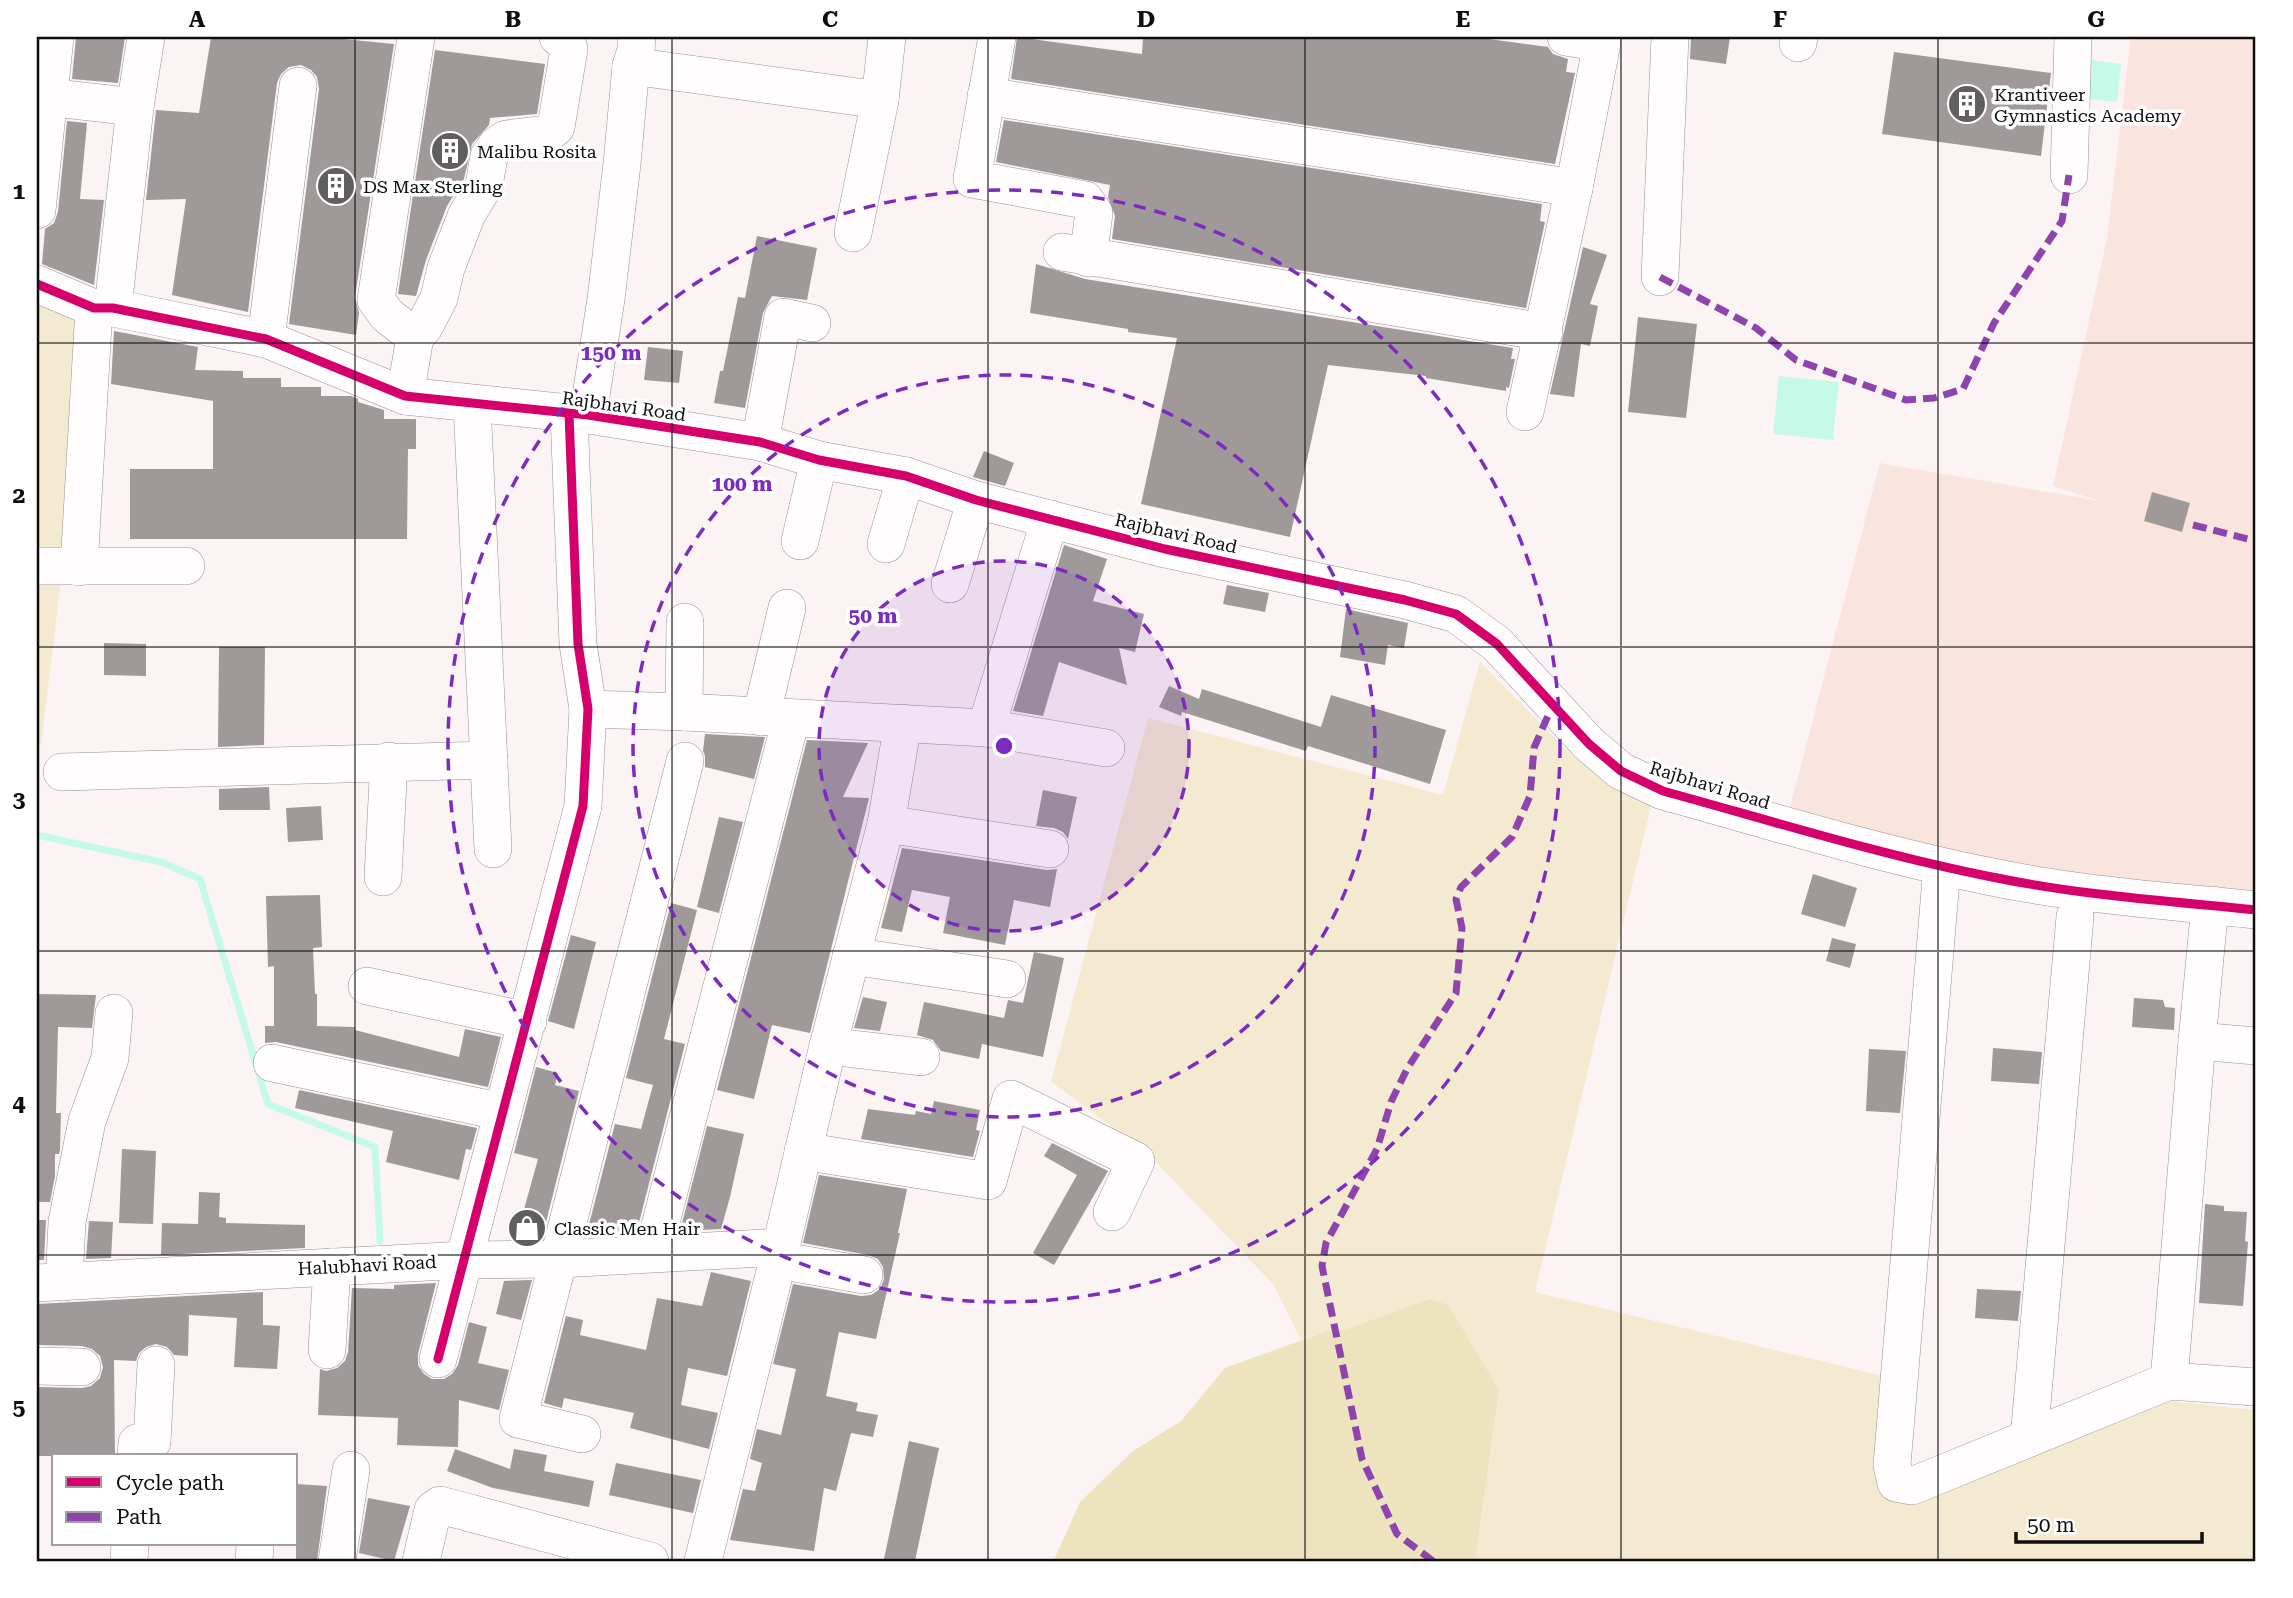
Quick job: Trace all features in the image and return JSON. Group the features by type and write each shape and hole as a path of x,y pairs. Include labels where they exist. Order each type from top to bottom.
{"street":[{"path":"37,210 43,96 55,37"},
{"path":"79,567 103,308 146,37"},
{"path":"415,337 387,315 376,300 416,37"},
{"path":"405,396 415,337 424,327 439,298 458,234 484,186 489,156 497,145 506,139 547,134 556,127 569,49 566,40 558,37"},
{"path":"853,233 880,100 887,37"},
{"path":"997,37 972,179 1085,200 1094,213 1075,255 1544,332"},
{"path":"1525,412 1544,332 1602,43 1566,37"},
{"path":"1660,277 1670,37"},
{"path":"2069,175 2073,37"},
{"path":"438,1359 583,806 588,709 578,644 578,415 607,286 634,52 880,100"},
{"path":"266,339 298,86"},
{"path":"43,96 135,107"},
{"path":"986,96 1574,188"},
{"name":"Rajbhavi Road","path":"37,284 103,308 266,339 405,396 578,415 760,442 819,460 906,476 976,500 1165,549 1405,600 1457,614 1497,644 1589,744 1620,771 1663,791 1942,867 1996,878 2126,898 2256,910"},
{"path":"760,442 783,317 812,323"},
{"path":"472,404 493,849"},
{"path":"800,541 819,460"},
{"path":"886,544 906,476"},
{"path":"950,584 976,500"},
{"path":"986,728 1050,519"},
{"path":"37,566 186,566"},
{"path":"653,1253 776,718 788,608"},
{"path":"684,712 685,622"},
{"path":"588,709 986,728 1106,748"},
{"path":"703,1561 828,1046 886,824 903,723"},
{"path":"62,772 489,760"},
{"path":"383,877 389,761"},
{"path":"582,1434 519,1419 685,761"},
{"path":"886,824 1050,849"},
{"path":"1942,867 1892,1465 1896,1483 1912,1486 2169,1381 2256,1387"},
{"path":"2169,1381 2207,926 2211,905"},
{"path":"2029,1438 2075,916"},
{"path":"851,956 1007,979"},
{"path":"367,986 528,1021"},
{"path":"50,1283 67,1222 87,1121 110,1058 114,1013"},
{"path":"2197,1041 2256,1046"},
{"path":"828,1046 921,1057"},
{"path":"272,1063 503,1112"},
{"path":"803,1152 988,1181 1011,1099 1136,1161 1112,1212"},
{"name":"Halubhavi Road","path":"50,1283 465,1260 560,1259 653,1253 779,1254 864,1275"},
{"path":"327,1350 332,1267"},
{"path":"136,1454 137,1443 152,1442 156,1365"},
{"path":"37,1366 82,1367"},
{"path":"337,1561 351,1470"},
{"path":"421,1561 433,1510 440,1505 535,1546 642,1560"}],"shaded area":[{"path":"2131,37 2256,37 2256,900 2003,869 1790,807 1880,463 2100,501 2053,486 2107,238"},
{"path":"2085,59 2121,64 2117,102 2080,98"},
{"path":"37,292 79,308 65,548 41,745 37,743"},
{"path":"1779,376 1839,382 1833,440 1773,434"},
{"path":"1480,662 1571,754 1651,806 1535,1292 1895,1379 1890,1478 1934,1496 2168,1401 2256,1410 2256,1561 1475,1561 1499,1390 1348,1329 1327,1331 1301,1340 1273,1284 1145,1151 1051,1082 1148,718 1443,795"},
{"path":"1430,1299 1448,1305 1499,1390 1475,1561 1050,1561 1054,1560 1080,1502 1133,1451 1181,1421 1225,1368 1327,1331 1348,1329"}],"building":[{"path":"76,37 125,37 118,83 72,79"},
{"name":"DS Max Sterling","path":"211,37 323,37 394,44 355,297 359,313 356,335 289,324 319,89 317,77 301,65 289,67 281,74 277,83 248,312 172,295 186,199 146,200 156,110 199,113"},
{"path":"1017,37 1142,54 1143,37 1474,37 1548,47 1553,54 1568,59 1566,72 1575,73 1555,164 1011,79"},
{"path":"1691,37 1730,37 1726,64 1690,59"},
{"name":"Malibu Rosita","path":"435,50 545,64 537,114 490,118 489,125 472,144 464,179 447,206 426,260 416,296 398,294"},
{"name":"Krantiveer Gymnastics Academy","path":"1894,52 2051,73 2041,156 1882,134"},
{"path":"1004,120 1542,204 1540,221 1545,222 1526,308 1112,239 1115,216 1108,197 1110,185 996,162"},
{"path":"67,121 87,123 80,199 104,200 94,285 42,264 45,229 54,223 58,212"},
{"path":"757,236 817,248 807,300 772,296 763,313 745,408 714,403 738,297 745,298"},
{"path":"1583,247 1607,255 1590,304 1598,306 1590,346 1581,344 1574,397 1550,394"},
{"path":"1036,264 1085,279 1513,348 1511,359 1515,359 1509,388 1506,387 1506,391 1426,376 1328,365 1290,537 1141,504 1177,338 1128,332 1128,329 1030,313"},
{"path":"1638,317 1697,324 1686,418 1628,412"},
{"path":"114,331 198,347 195,370 243,371 243,378 281,378 281,387 321,387 321,396 351,396 358,399 358,402 384,410 384,419 416,419 416,449 408,449 407,539 130,539 130,469 213,469 213,401 111,384"},
{"path":"648,347 683,351 679,383 644,380"},
{"path":"984,451 1014,463 1005,486 973,477"},
{"path":"2152,492 2190,503 2182,532 2144,521"},
{"path":"1064,545 1107,559 1093,601 1144,614 1135,652 1119,648 1127,685 1059,662 1043,716 1013,711"},
{"path":"1227,585 1269,593 1265,612 1223,604"},
{"path":"1346,609 1408,623 1404,648 1388,645 1385,665 1340,657"},
{"path":"104,643 146,644 146,676 104,675"},
{"path":"219,647 265,647 264,745 218,747"},
{"path":"1169,686 1199,699 1202,689 1321,727 1331,695 1446,730 1430,784 1308,746 1306,751 1182,712 1181,716 1159,707"},
{"path":"705,734 765,737 754,779 705,767"},
{"path":"807,740 868,743 843,797 869,798 810,1033 772,1025 754,1099 717,1090"},
{"path":"269,787 270,810 219,810 219,789"},
{"path":"1043,790 1077,797 1068,839 1063,832 1054,828 1036,826"},
{"path":"321,806 323,840 288,842 286,808"},
{"path":"719,817 743,822 719,913 697,907"},
{"path":"902,848 1047,870 1057,869 1050,907 1014,900 1005,945 943,933 950,897 912,890 902,932 881,928"},
{"path":"1813,874 1857,888 1845,927 1801,914"},
{"path":"320,895 322,947 313,948 317,1026 355,1027 355,1030 459,1057 465,1029 501,1037 488,1087 276,1042 265,1043 265,1026 274,1026 274,966 268,967 266,896"},
{"path":"671,903 697,910 664,1039 685,1044 636,1234 586,1236 615,1124 641,1129 653,1085 626,1078"},
{"path":"571,935 596,942 574,1029 548,1021"},
{"path":"1832,938 1856,944 1850,968 1826,961"},
{"path":"1034,952 1064,958 1043,1057 982,1044 979,1059 941,1051 933,1040 917,1035 924,1002 1004,1018 1008,1000 1023,1003"},
{"path":"37,994 96,995 92,1028 58,1027 56,1113 61,1113 60,1150 59,1154 55,1154 55,1176 50,1202 37,1202"},
{"path":"863,997 887,1002 880,1031 854,1028"},
{"path":"2134,998 2163,1000 2165,1007 2175,1008 2174,1030 2132,1027"},
{"path":"1993,1048 2042,1052 2039,1084 1991,1081"},
{"path":"1869,1049 1906,1051 1900,1113 1866,1111"},
{"path":"536,1067 558,1073 555,1085 579,1091 542,1238 516,1238 538,1159 514,1153"},
{"path":"299,1090 477,1128 471,1150 466,1149 459,1180 386,1162 393,1131 295,1108"},
{"path":"934,1101 980,1110 976,1130 980,1131 973,1157 861,1139 868,1109 915,1115 916,1111 931,1114"},
{"path":"707,1126 744,1134 730,1197 721,1229 680,1231"},
{"path":"1052,1143 1108,1171 1054,1265 1033,1253 1077,1175 1044,1156"},
{"path":"122,1149 156,1151 153,1224 119,1223"},
{"path":"819,1175 907,1189 876,1339 839,1332 826,1396 858,1403 856,1411 878,1415 873,1437 851,1433 836,1491 824,1488 814,1551 730,1540 743,1489 755,1491 762,1463 750,1459 757,1429 781,1435 796,1369 773,1364 793,1284 861,1296 871,1295 880,1289 884,1279 883,1267 878,1259 803,1243"},
{"path":"199,1192 220,1193 219,1217 226,1218 226,1223 305,1225 305,1248 161,1255 162,1223 198,1224"},
{"path":"2205,1204 2224,1206 2224,1211 2247,1212 2245,1241 2248,1242 2243,1306 2199,1303"},
{"path":"37,1220 46,1220 44,1260 37,1260"},
{"path":"89,1221 113,1222 111,1258 86,1259"},
{"path":"711,1272 751,1281 727,1376 688,1368 681,1405 718,1413 709,1449 630,1428 634,1413 564,1398 562,1408 544,1403 566,1316 583,1320 580,1335 646,1350 657,1298 702,1306"},
{"path":"532,1280 521,1320 496,1314 504,1281"},
{"path":"436,1283 418,1354 418,1365 424,1374 432,1379 444,1379 452,1374 458,1365 469,1322 487,1327 478,1363 509,1370 499,1410 459,1400 458,1447 397,1445 398,1418 318,1415 320,1369 326,1371 337,1368 345,1361 348,1352 352,1288 394,1289 394,1285"},
{"path":"1977,1289 2021,1291 2018,1321 1975,1318"},
{"path":"263,1292 263,1325 280,1326 277,1369 234,1367 237,1318 189,1315 188,1356 174,1355 167,1347 156,1344 146,1347 139,1353 136,1361 114,1360 115,1454 37,1456 37,1387 91,1386 100,1378 103,1367 100,1356 92,1349 82,1346 37,1345 37,1304"},
{"path":"909,1441 939,1448 915,1561 895,1561 884,1559"},
{"path":"455,1449 510,1469 514,1449 547,1455 544,1471 594,1481 589,1507 493,1488 447,1471"},
{"path":"616,1463 701,1480 693,1513 609,1495"},
{"path":"298,1484 327,1486 317,1561 296,1561"},
{"path":"368,1498 410,1506 394,1561 359,1553"}],"waterway":[{"path":"37,835 161,862 200,879 268,1104 375,1147 380,1241"}],"marked path":[{"path":"1660,277 1756,328 1796,360 1906,400 1934,398 1963,389 1994,323 2062,221 2069,175"},
{"path":"2193,525 2256,541"},
{"path":"1433,1561 1397,1534 1362,1459 1322,1266 1326,1243 1377,1149 1391,1102 1407,1069 1456,993 1462,928 1456,899 1461,887 1512,837 1530,796 1534,748 1553,704"}],"cycle path":[{"path":"37,284 94,308 113,308 266,339 405,396 588,415 760,442 819,460 906,476 976,500 1165,549 1405,600 1456,614 1497,644 1589,744 1621,771 1663,791 1868,848 1992,877 2091,893 2256,910"},
{"path":"438,1359 583,806 588,709 578,644 569,414"}],"place":[{"name":"Krantiveer Gymnastics Academy","path":"1967,104"},
{"name":"Malibu Rosita","path":"450,151"},
{"name":"DS Max Sterling","path":"336,186"},
{"name":"Classic Men Hair","path":"527,1228"}]}
